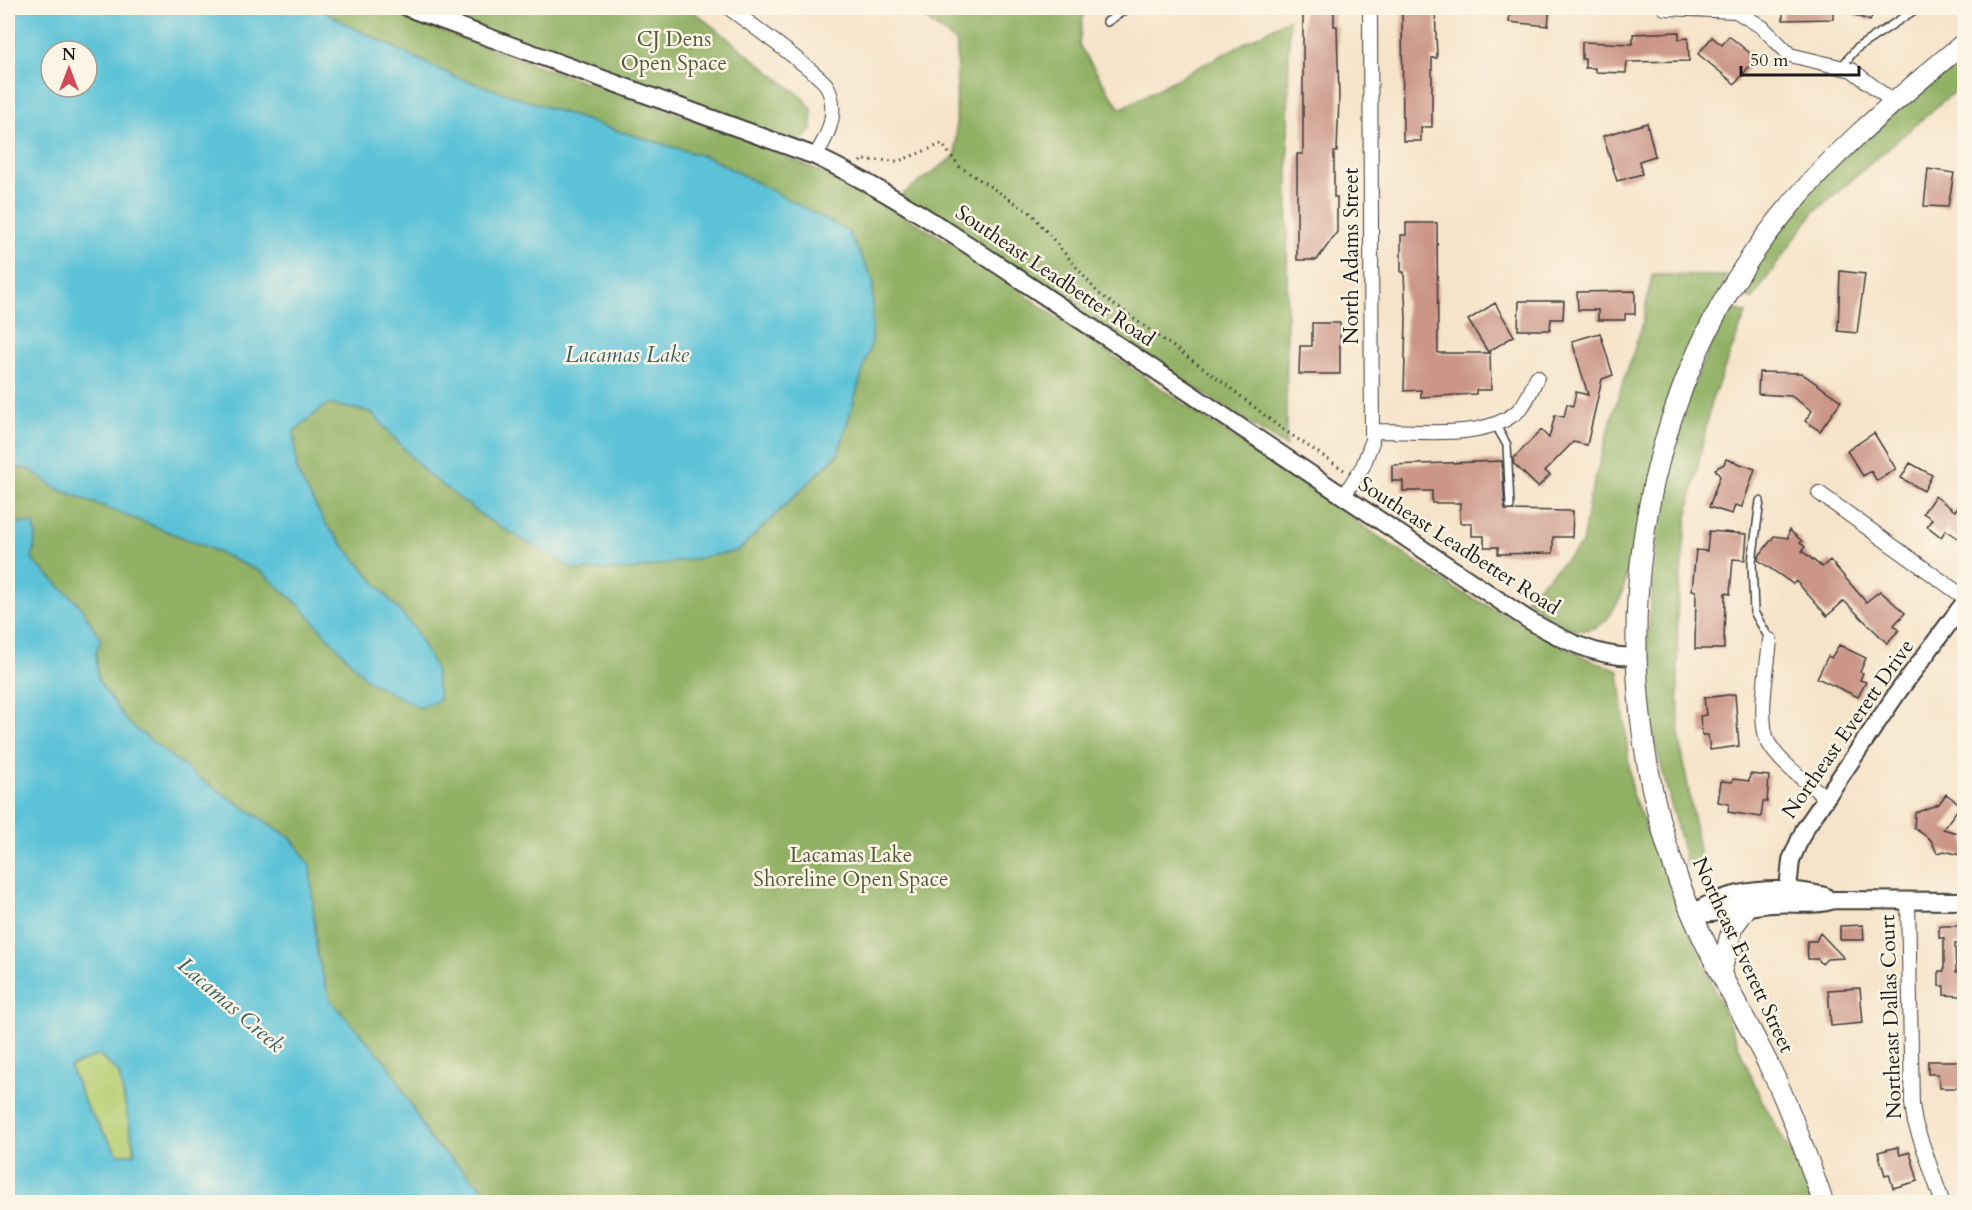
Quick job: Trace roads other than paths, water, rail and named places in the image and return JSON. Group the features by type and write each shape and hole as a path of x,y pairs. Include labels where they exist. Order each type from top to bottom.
{"main road":[{"name":"Northeast Everett Street","path":"1823,1203 1776,1081 1692,914 1672,861 1652,794 1644,752 1635,657 1635,619 1644,543 1655,479 1678,400 1701,346 1744,267 1782,215 1836,154 1893,102 1965,43"},
{"path":"1721,973 1732,928 1747,907"}],"street":[{"name":"Southeast Leadbetter Road","path":"408,8 815,156 851,173 892,195 958,238 1342,497 1543,629 1609,657 1635,657"},
{"path":"729,8 826,84 833,109 828,137 815,156"},
{"name":"North Adams Street","path":"1342,497 1370,450 1372,431 1370,8"},
{"path":"1665,8 1736,11 1761,27 1790,55 1852,70 1893,102"},
{"path":"1372,431 1470,430 1495,424 1520,408 1537,376"},
{"path":"1819,493 1965,597"},
{"name":"Northeast Everett Drive","path":"1788,889 1791,860 1797,844 1825,797 1965,603"},
{"path":"1770,640 1764,707 1767,739 1779,757 1825,797"},
{"path":"1692,914 1710,901 1747,893 1788,889 1823,895 1834,900"},
{"path":"1692,914 1715,915 1776,903 1823,904 1834,900 1965,901"},
{"name":"Northeast Dallas Court","path":"1908,901 1912,1104 1915,1123 1941,1198"}],"lane":[{"path":"1107,22 1128,8"},
{"path":"1841,67 1857,48 1916,9"},
{"path":"1495,424 1507,445 1510,506"},
{"path":"1760,501 1752,562 1754,612 1770,640"}],"water":[{"name":"Lacamas Lake","path":"8,8 320,8 346,24 453,76 621,132 710,158 848,231 873,280 872,340 838,454 738,551 630,570 575,570 487,519 426,473 371,412 327,404 294,431 297,472 327,526 414,628 435,668 439,700 420,708 368,681 297,603 263,573 207,547 56,488 29,469 8,466"},
{"name":"Lacamas Creek","path":"8,518 18,523 33,523 36,534 32,560 78,603 101,639 96,652 98,680 128,723 202,780 291,838 310,865 317,955 330,1000 389,1065 430,1140 498,1202 8,1202","holes":["98,1055 119,1073 135,1154 118,1154 87,1108 70,1067"]}],"park label":[{"name":"CJ Dens Open Space","path":"674,51"},
{"name":"Lacamas Lake Shoreline Open Space","path":"851,867"}]}
